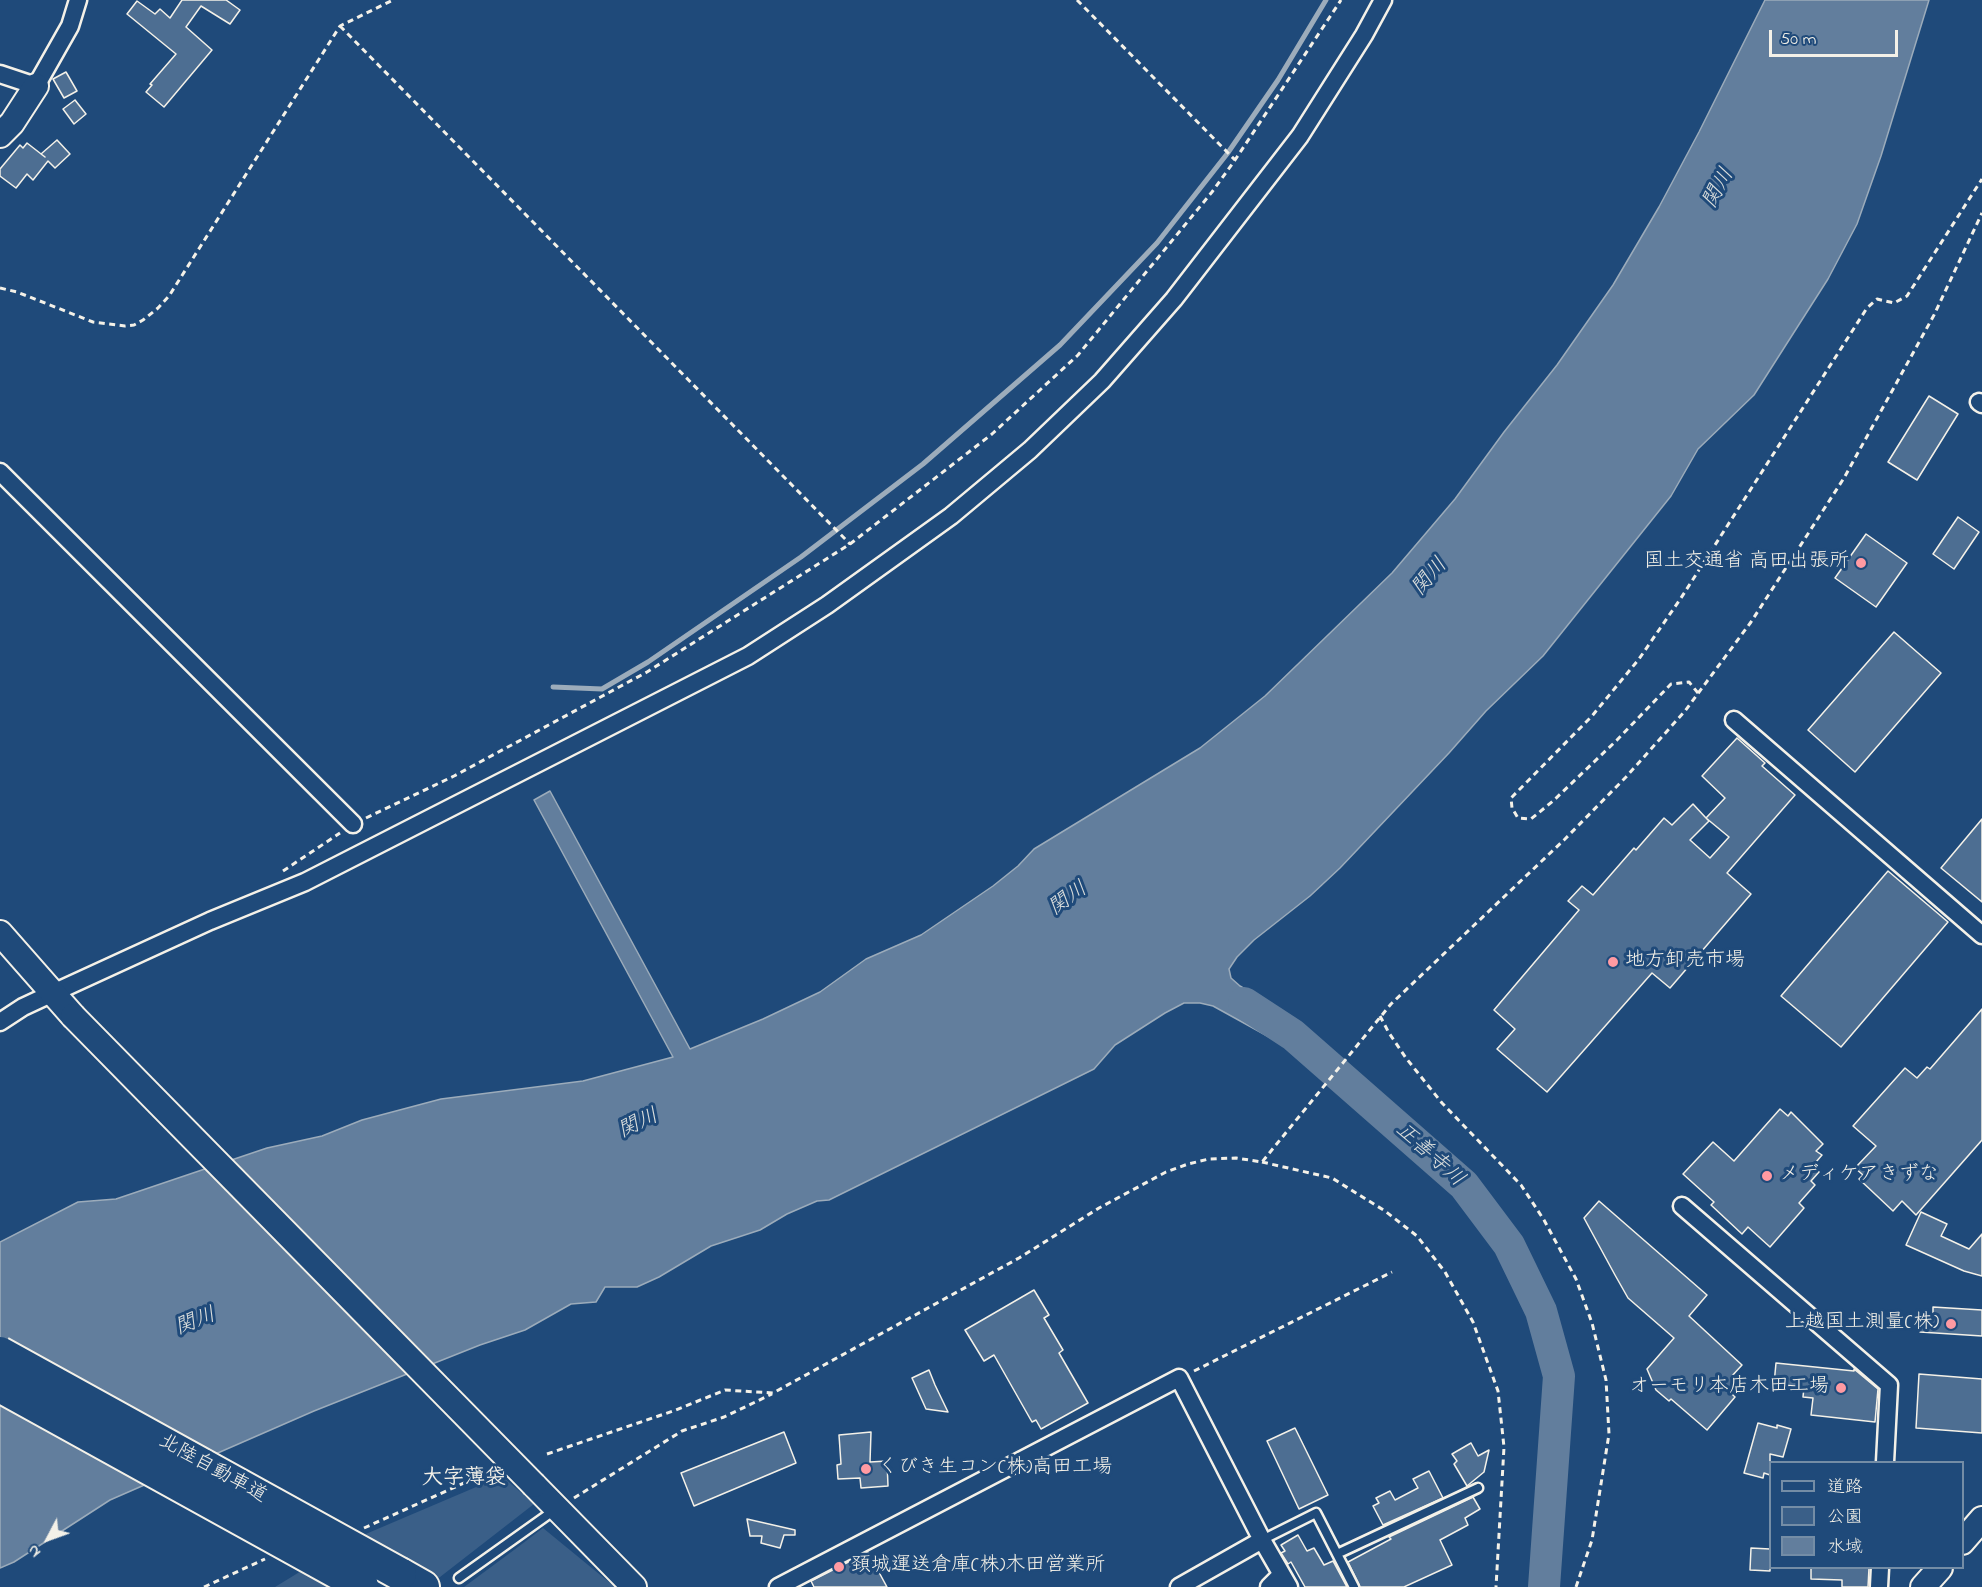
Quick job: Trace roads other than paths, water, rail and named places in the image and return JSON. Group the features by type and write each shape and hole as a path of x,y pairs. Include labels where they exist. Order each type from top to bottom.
{"highway":[{"name":"北陸自動車道","path":"0,1353 411,1580"},
{"name":"北陸自動車道","path":"0,1386 363,1587"}],"street":[{"path":"0,135 12,123 36,86 70,26 78,0"},
{"path":"0,1022 23,1007 220,916 305,882 748,656 827,605 951,516 1030,450 1094,388 1174,299 1300,136 1364,35 1383,0"},
{"path":"0,74 36,86"},
{"path":"0,472 352,824"},
{"path":"1734,720 1982,935"},
{"path":"0,933 73,1017 634,1587"},
{"path":"1682,1206 1889,1385 1885,1461"},
{"path":"778,1587 1179,1378 1285,1581 1269,1587"},
{"path":"1964,1540 1982,1519"},
{"path":"1179,1587 1262,1540"},
{"path":"1879,1587 1880,1569"},
{"path":"1923,1587 1939,1569"}],"lane":[{"path":"1337,1554 1478,1488"},
{"path":"459,1578 557,1508"},
{"path":"1262,1540 1316,1514 1354,1587"}],"water":[{"name":"関川","path":"1765,0 1929,0 1881,156 1857,224 1828,279 1754,395 1698,449 1671,496 1543,656 1486,711 1340,868 1237,957 1229,969 1231,978 1240,986 1287,1014 1271,1038 1213,1006 1184,1003 1115,1045 1094,1069 829,1200 817,1201 787,1214 760,1230 711,1246 659,1277 637,1287 605,1287 596,1302 571,1304 525,1330 480,1345 314,1411 110,1500 14,1562 0,1568 0,1242 78,1202 116,1199 267,1148 322,1136 362,1120 441,1099 583,1081 673,1057 534,800 550,791 690,1049 763,1019 820,992 866,959 921,935 993,886 1018,866 1034,849 1200,748 1265,696 1392,573 1455,499 1557,365 1613,285 1659,207"}],"waterway":[{"path":"553,687 602,689 648,662 801,557 923,464 1060,345 1157,243 1227,154 1278,80 1326,0"},
{"name":"正善寺川","path":"1244,1003 1293,1035 1464,1185 1509,1245 1541,1311 1559,1376 1544,1587"}],"place":[{"name":"国土交通省 高田出張所","path":"1861,563"},
{"name":"地方卸売市場","path":"1613,962"},
{"name":"メディケアきずな","path":"1767,1176"},
{"name":"上越国土測量(株)","path":"1951,1324"},
{"name":"オーモリ本店木田工場","path":"1841,1388"},
{"name":"くびき生コン(株)高田工場","path":"866,1469"},
{"name":"頚城運送倉庫(株)木田営業所","path":"839,1567"}],"district":[{"name":"大字薄袋","path":"464,1480"}]}
